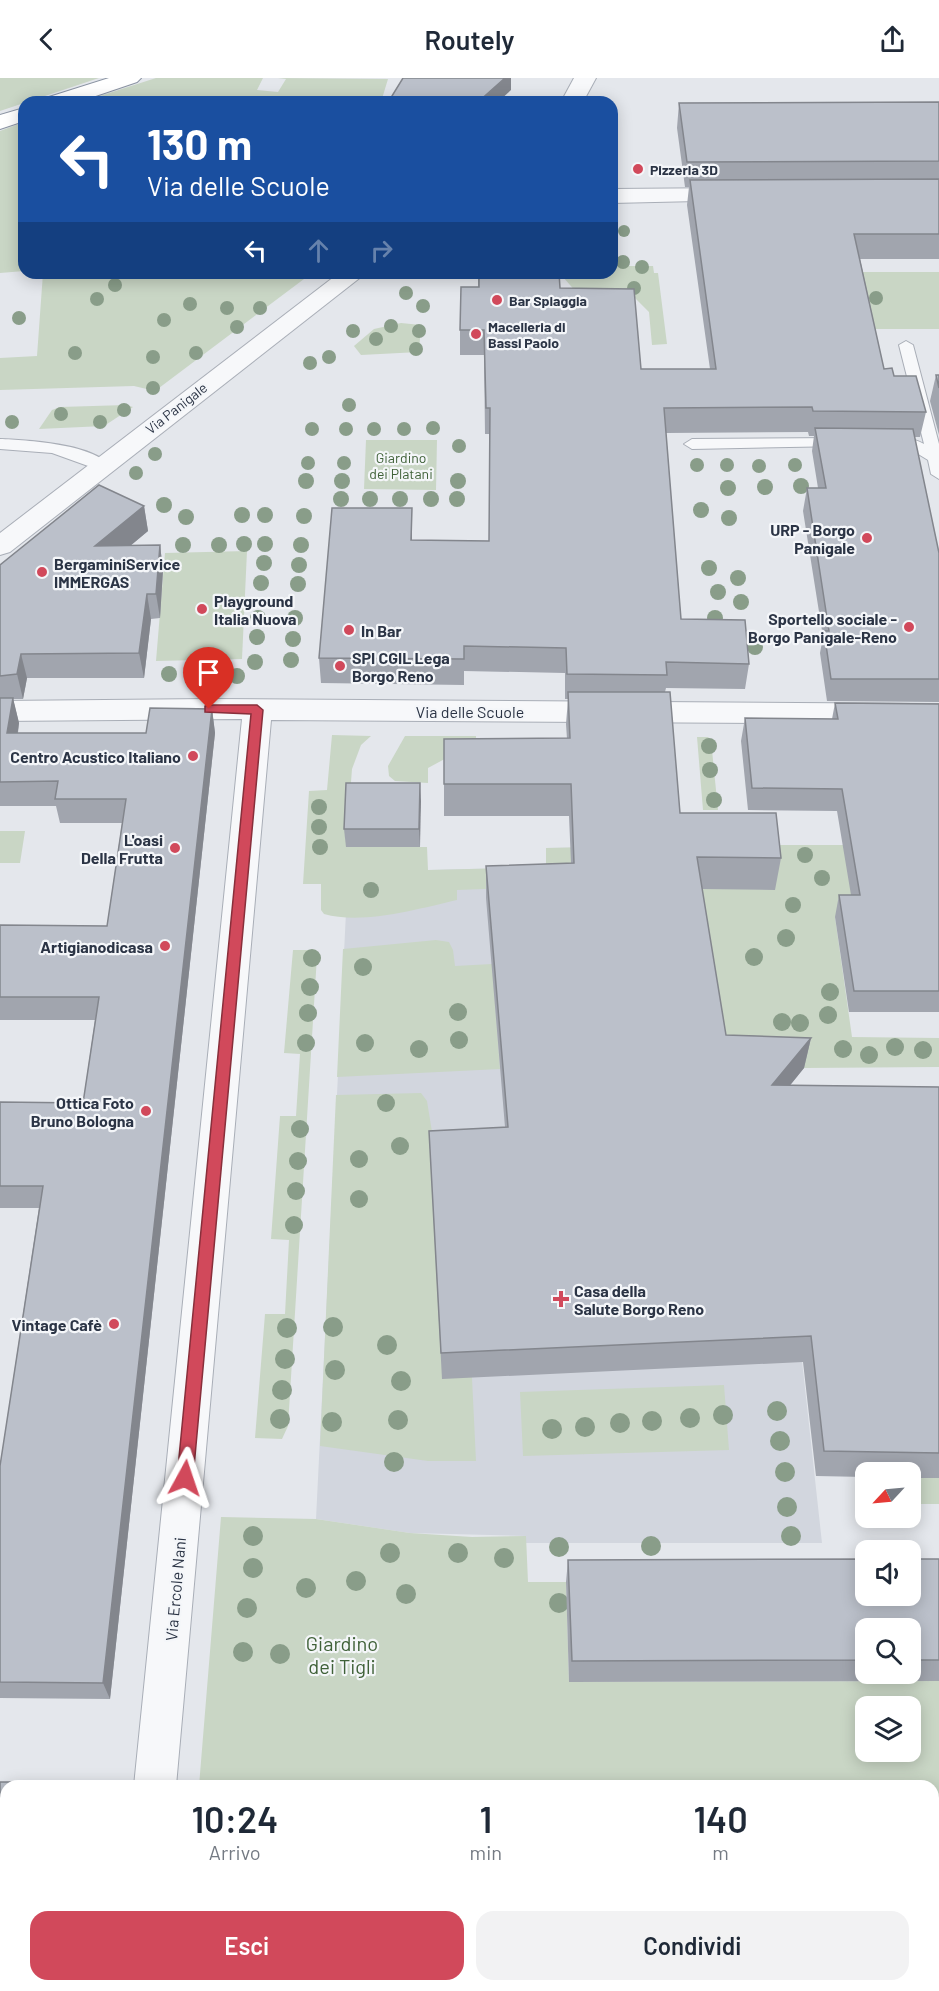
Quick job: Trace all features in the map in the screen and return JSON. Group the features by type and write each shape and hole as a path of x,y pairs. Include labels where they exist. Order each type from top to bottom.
{"highway":[{"path":"75,96 130,78"},
{"path":"0,122 18,116"}],"street":[{"path":"575,96 585,78"},
{"path":"618,196 757,195"},
{"name":"Via Panigale","path":"0,546 346,279"},
{"name":"Via delle Scuole","path":"0,711 257,710 939,714"},
{"name":"Via Ercole Nani","path":"156,1780 236,956 257,710"}],"lane":[{"path":"906,345 939,474"},
{"path":"692,444 858,443"},
{"path":"882,443 913,444 936,458"},
{"path":"0,444 55,447 76,453 102,466"}],"shaded area":[{"name":"Casa della Salute Borgo Reno","path":"772,845 782,931 721,1065 804,1068 789,1087 775,1115 822,1543 526,1543 526,1536 410,1533 316,1519 348,872 546,867 546,848"}],"green space":[{"path":"0,78 99,78 45,96 18,96 18,105 0,111"},
{"path":"156,78 263,78 257,90 278,92 286,79 278,78 388,79 383,96 100,96"},
{"path":"18,124 18,272 0,273 0,131"},
{"path":"618,266 653,266 654,273 658,273 667,344 652,345 649,312 635,298 577,293 565,279 618,279"},
{"path":"815,272 939,272 939,329 865,329"},
{"path":"43,279 304,279 155,391 134,386 0,390 0,358 37,356"},
{"path":"401,323 421,325 419,352 361,355 354,346 374,329"},
{"path":"126,405 133,407 104,426 39,429 52,410 60,407"},
{"name":"Giardino dei Platani","path":"366,440 437,440 436,490 364,489"},
{"name":"Playground Italia Nuova","path":"247,551 242,659 156,661 165,553"},
{"path":"332,735 371,736 361,745 352,769 346,847 427,847 428,870 546,867 546,848 683,845 663,882 457,890 457,900 408,911 355,918 324,914 321,910 321,884 303,884 309,791 327,790"},
{"path":"405,736 476,736 476,742 428,768 428,783 395,781 389,776 388,766"},
{"path":"697,737 708,737 711,740 718,810 703,810"},
{"path":"0,831 25,831 20,863 0,863"},
{"path":"697,845 844,845 855,916 835,917 852,1037 939,1038 939,1067 804,1068 721,1065"},
{"path":"436,940 449,942 453,950 455,966 492,964 500,1069 337,1077 343,949"},
{"path":"293,950 314,950 317,956 288,1426 282,1439 255,1438 265,1314 285,1314 289,1240 271,1239 280,1116 296,1116 300,1054 284,1053"},
{"path":"421,1093 427,1101 472,1378 476,1461 428,1461 320,1446 336,1095"},
{"path":"724,1385 729,1450 523,1456 520,1392"},
{"path":"921,1478 939,1478 939,1504 921,1504"},
{"name":"Giardino dei Tigli","path":"221,1517 316,1519 410,1533 472,1537 526,1536 528,1582 566,1582 569,1682 855,1681 855,1684 921,1684 921,1681 939,1681 939,1780 199,1780"}],"building":[{"path":"403,78 505,78 485,96 392,96"},
{"path":"939,102 939,161 687,162 679,103"},
{"path":"939,179 939,234 854,234 884,369 892,368 894,376 916,376 926,412 813,411 812,407 664,408 681,619 745,620 749,664 666,662 667,675 567,674 566,648 464,646 464,659 319,658 332,508 412,508 411,540 489,541 490,408 486,408 484,330 460,330 461,287 479,287 479,279 559,279 560,288 634,289 641,369 716,369 690,180"},
{"path":"815,428 913,429 939,553 939,679 831,679 824,631 829,631 807,488 826,488"},
{"path":"99,485 144,506 95,546 160,545 156,594 147,594 139,653 21,654 17,674 0,676 0,565"},
{"path":"568,692 670,692 680,813 776,813 781,858 697,857 726,1035 811,1038 772,1085 939,1087 939,1453 824,1451 811,1336 441,1353 429,1131 508,1127 486,866 574,863 571,784 444,784 444,739 570,738"},
{"path":"0,698 13,698 7,733 146,733 150,708 212,709 103,1683 0,1682 0,1466 43,1186 0,1186 0,1102 83,1103 99,997 0,997 0,925 107,926 126,799 55,799 58,781 0,782"},
{"path":"835,703 939,704 939,991 854,991 839,895 860,895 842,789 752,788 745,718 838,719"},
{"path":"346,783 420,783 419,829 344,829"},
{"path":"855,1559 855,1606 921,1606 921,1559 939,1559 939,1660 921,1660 921,1618 855,1618 855,1660 572,1661 568,1560"}],"place":[{"name":"Pizzeria 3D","path":"638,169"},
{"name":"Bar Spiaggia","path":"497,300"},
{"name":"Macelleria di Bassi Paolo","path":"476,334"},
{"name":"URP - Borgo Panigale","path":"867,538"},
{"name":"BergaminiService IMMERGAS","path":"42,572"},
{"name":"Playground Italia Nuova","path":"202,609"},
{"name":"Sportello sociale - Borgo Panigale-Reno","path":"909,627"},
{"name":"In Bar","path":"349,630"},
{"name":"SPI CGIL Lega Borgo Reno","path":"340,666"},
{"name":"Centro Acustico Italiano","path":"193,756"},
{"name":"L'oasi Della Frutta","path":"175,848"},
{"name":"Artigianodicasa","path":"165,946"},
{"name":"Ottica Foto Bruno Bologna","path":"146,1111"},
{"name":"Casa della Salute Borgo Reno","path":"561,1299"},
{"name":"Vintage Cafè","path":"114,1324"}],"route":[{"path":"185,1478 238,932 257,710 209,709"}]}
